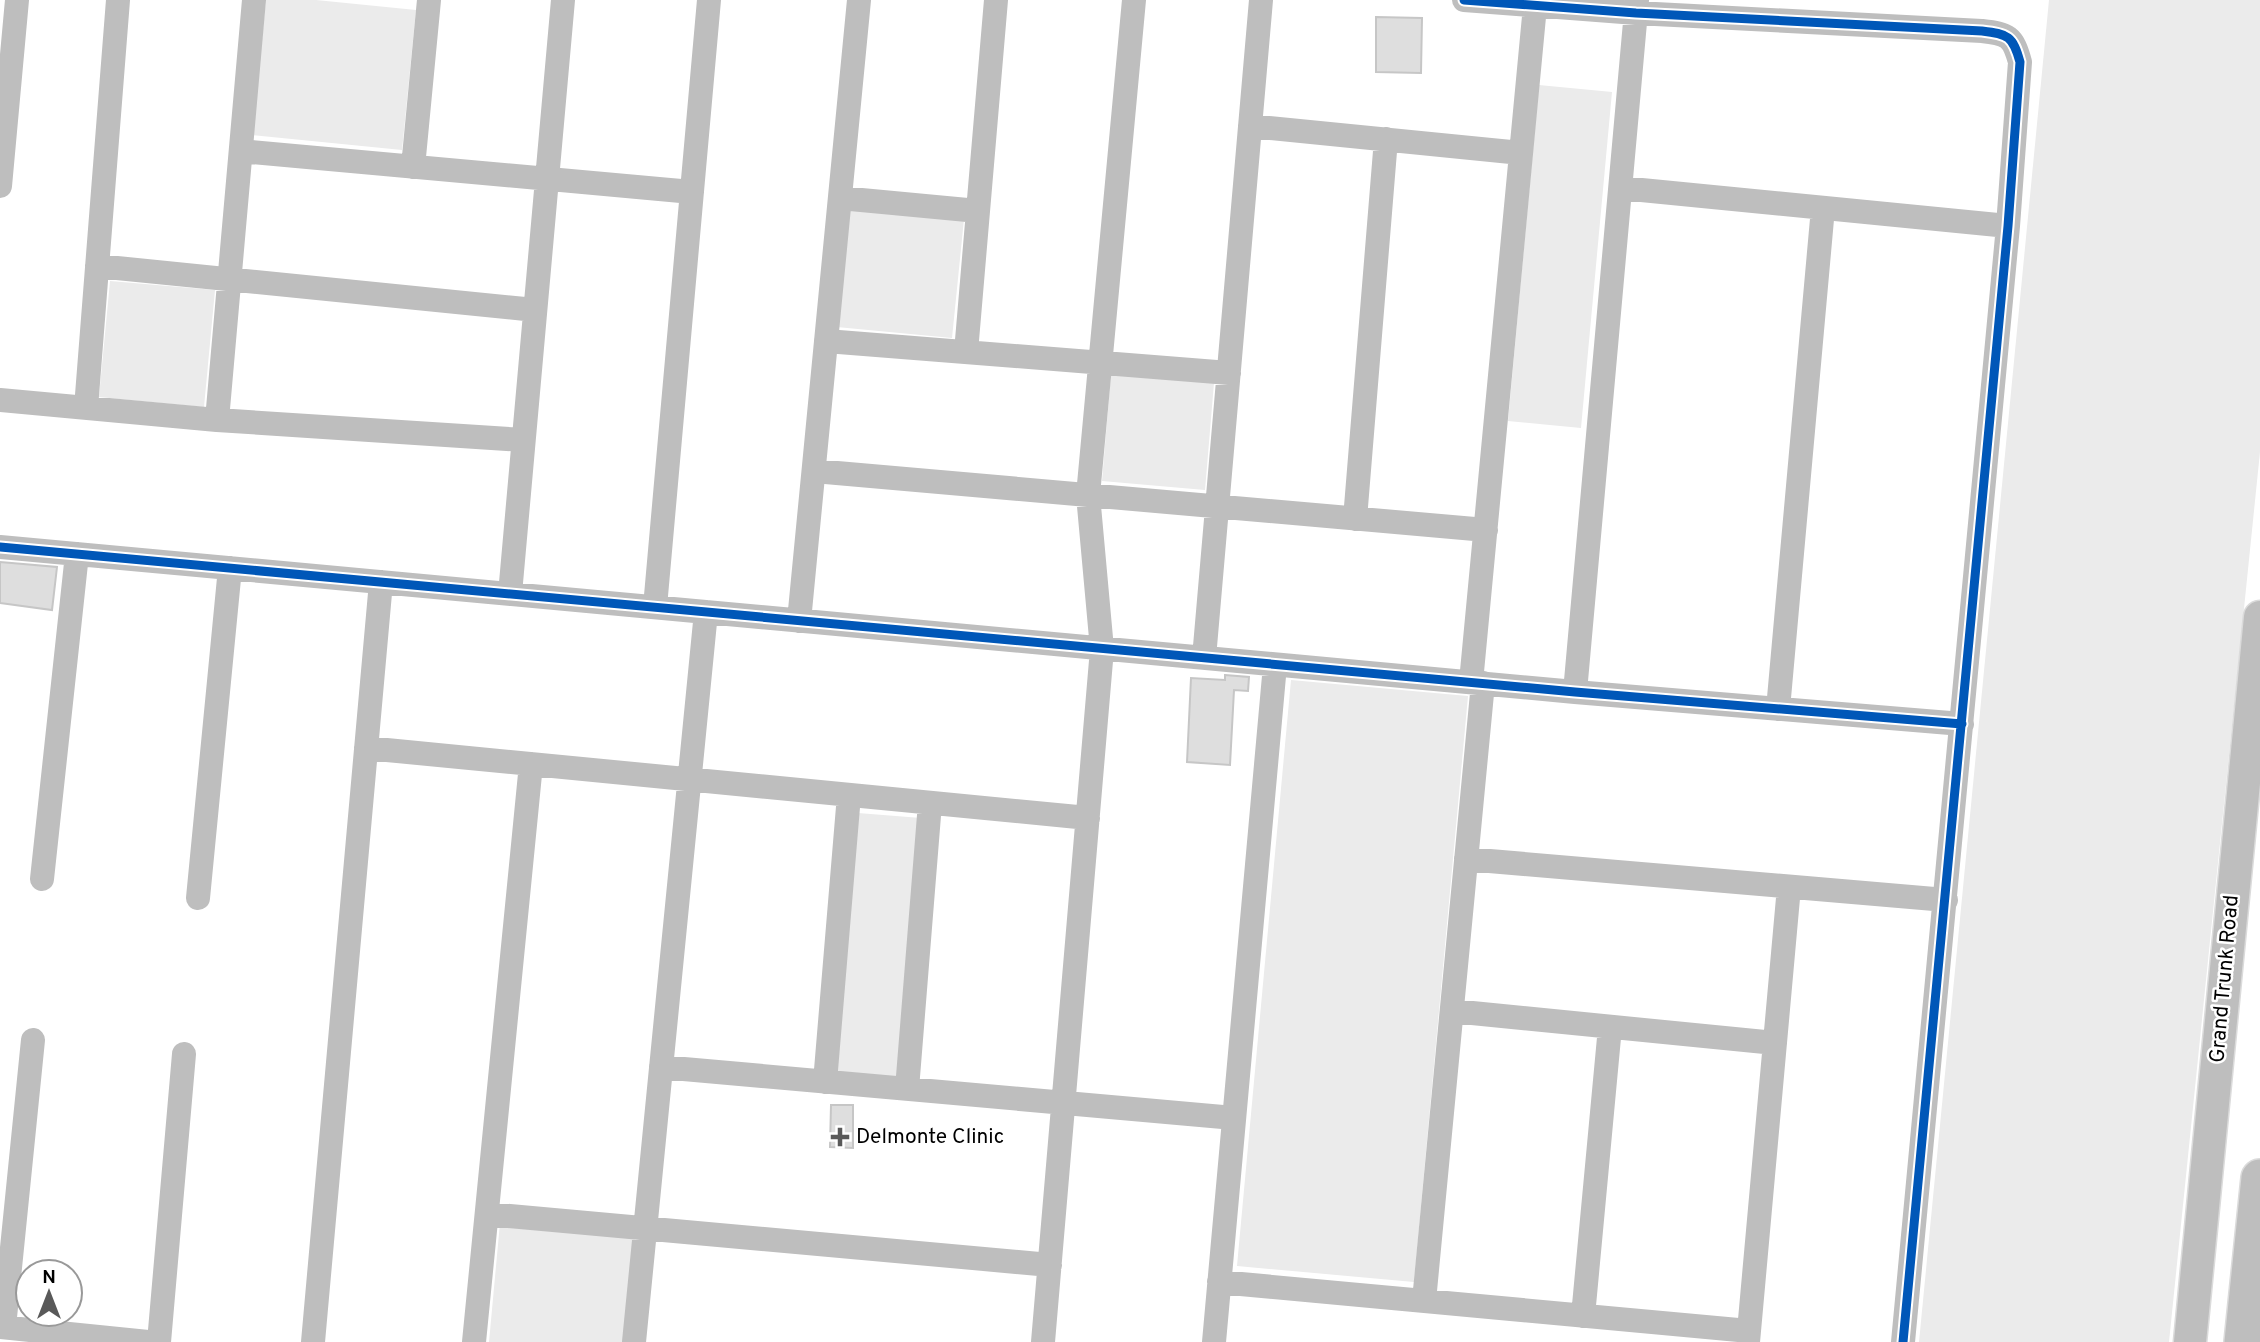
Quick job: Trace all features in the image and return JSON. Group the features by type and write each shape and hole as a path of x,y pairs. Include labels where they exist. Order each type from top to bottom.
{"highway":[{"path":"2244,1342 2260,1178"}],"main road":[{"name":"Grand Trunk Road","path":"2190,1342 2260,617"}],"street":[{"path":"0,186 6,53 17,0"},
{"path":"86,408 118,0"},
{"path":"217,420 254,0"},
{"path":"413,167 429,0"},
{"path":"510,594 563,0"},
{"path":"655,607 709,0"},
{"path":"799,621 859,0"},
{"path":"966,352 996,0"},
{"path":"1044,1342 1102,649 1088,495 1134,0"},
{"path":"1204,658 1261,0"},
{"path":"1465,0 1535,6 1636,7 2003,33 2015,43 2020,62 2008,226 1903,1342"},
{"path":"1424,1301 1466,859 1486,530 1535,6"},
{"path":"1575,692 1636,7"},
{"path":"1250,126 1521,153"},
{"path":"1354,519 1386,139"},
{"path":"241,150 692,192"},
{"path":"1621,188 2008,226"},
{"path":"840,198 978,211"},
{"path":"1778,709 1823,208"},
{"path":"97,266 536,310"},
{"path":"826,341 1229,373"},
{"path":"0,400 217,420 523,440"},
{"path":"814,471 1486,530"},
{"path":"0,547 1575,692 1962,724"},
{"path":"42,879 77,554"},
{"path":"198,898 230,568"},
{"path":"313,1342 381,582"},
{"path":"634,1342 706,612"},
{"path":"1214,1342 1275,664"},
{"path":"366,748 1088,818"},
{"path":"474,1342 531,764"},
{"path":"825,1082 849,795"},
{"path":"907,1089 930,803"},
{"path":"1466,859 1946,900"},
{"path":"1219,1282 1583,1316 1748,1337 1789,887"},
{"path":"1452,1011 1774,1043"},
{"path":"1583,1316 1610,1027"},
{"path":"33,1040 2,1327 148,1342"},
{"path":"159,1342 184,1054"},
{"path":"661,1067 1234,1118"},
{"path":"486,1214 1050,1265"}],"shaded area":[{"path":"266,0 316,0 416,10 402,150 252,135"},
{"path":"2049,0 2260,0 2260,452 2169,1342 1919,1342"},
{"path":"1539,85 1612,92 1581,428 1508,421"},
{"path":"849,208 964,219 952,338 837,327"},
{"path":"110,281 215,290 204,407 99,397"},
{"path":"1111,374 1214,383 1205,490 1102,481"},
{"path":"1291,680 1468,696 1414,1282 1237,1266"},
{"path":"858,813 921,818 897,1080 835,1075"},
{"path":"500,1223 635,1236 624,1342 489,1342"}],"building":[{"path":"1376,17 1422,18 1421,73 1376,72"},
{"path":"0,562 57,567 52,610 0,603"},
{"path":"1225,675 1249,677 1248,691 1234,690 1230,765 1187,762 1191,678 1225,680"},
{"path":"831,1105 853,1105 853,1148 830,1147"}],"cycle path":[{"path":"1464,0 1636,13 1982,31 1998,33 2008,38 2020,62 2008,226 1903,1342"},
{"path":"0,547 1575,692 1962,724"}],"place":[{"name":"Delmonte Clinic","path":"840,1137"}]}
